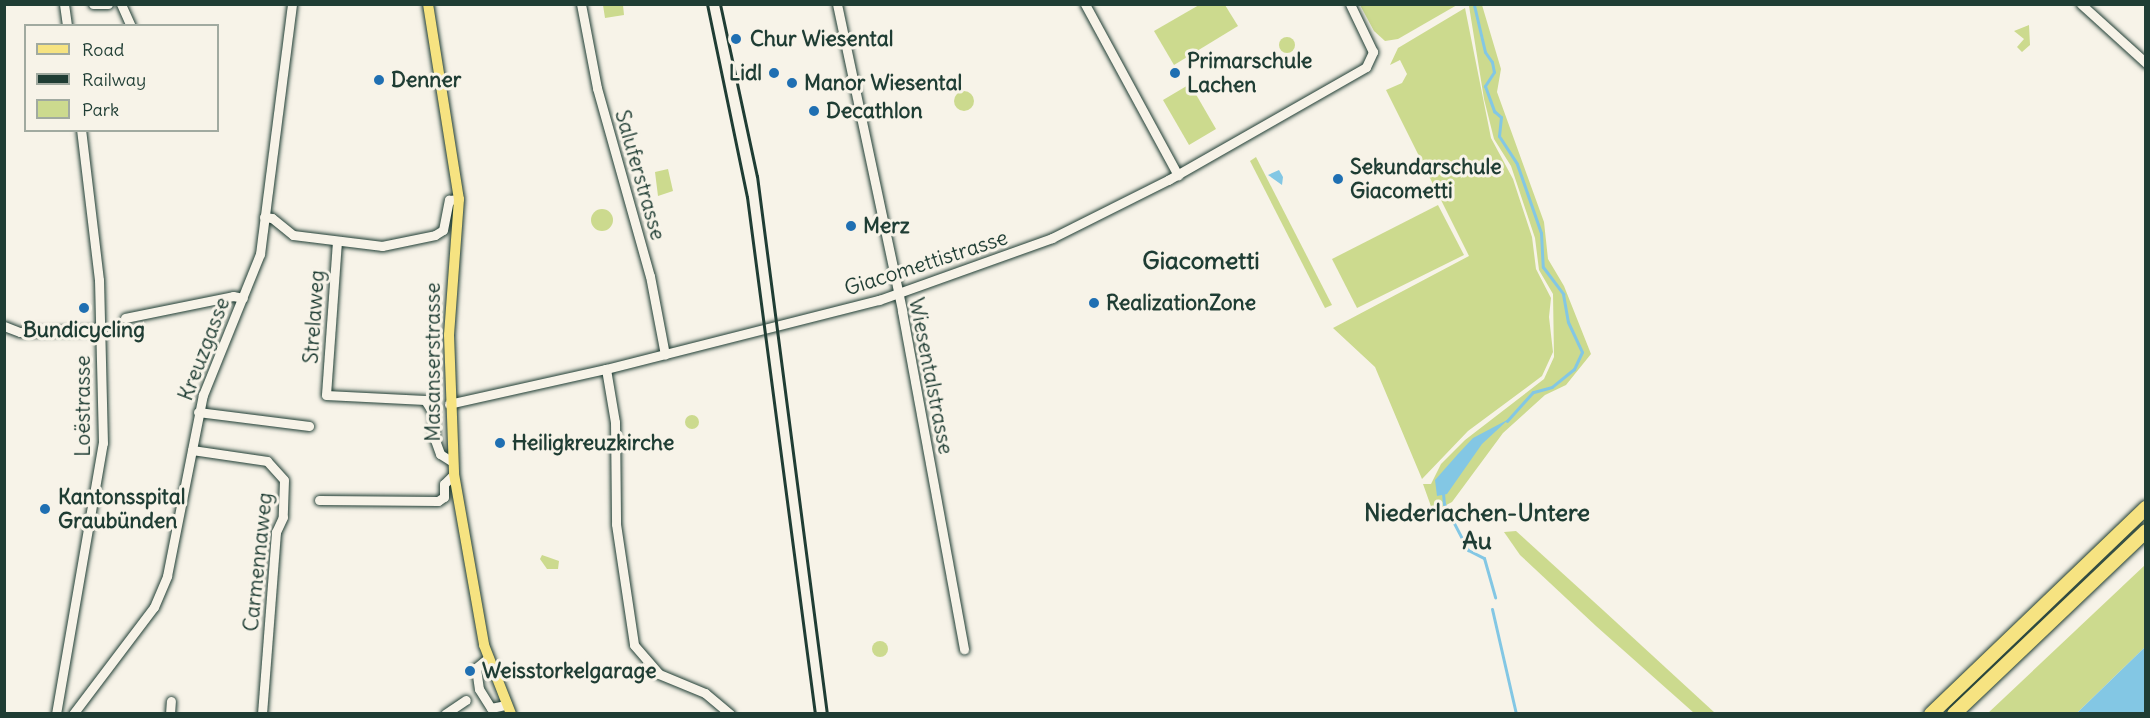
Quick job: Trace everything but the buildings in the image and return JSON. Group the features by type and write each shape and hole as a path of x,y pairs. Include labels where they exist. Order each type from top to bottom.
{"highway":[{"path":"1931,714 2145,508"},
{"path":"1954,714 2145,531"}],"main road":[{"name":"Masanserstrasse","path":"428,4 459,199 449,335 449,404 454,474 487,659 508,709"}],"street":[{"path":"64,4 67,24"},
{"path":"93,4 108,4"},
{"path":"121,4 130,24"},
{"name":"Kreuzgasse","path":"73,714 160,597 198,412 207,380 256,266 292,4"},
{"name":"Saluferstrasse","path":"580,4 597,88 650,276 665,355"},
{"name":"Wiesentalstrasse","path":"837,4 897,295 964,649"},
{"path":"1085,4 1178,174"},
{"name":"Giacomettistrasse","path":"449,404 665,355 897,295 1052,238 1178,174 1366,67 1373,56 1350,4"},
{"path":"2081,4 2145,63"},
{"name":"Loëstrasse","path":"56,714 100,479 104,444 101,330 81,132"},
{"path":"264,217 272,218 287,234 382,246 426,239 443,230 449,200 459,199"},
{"name":"Strelaweg","path":"337,241 326,395 425,400 434,413 437,445 453,462"},
{"path":"125,318 234,296 243,298"},
{"path":"4,326 20,332 101,330"},
{"path":"606,369 615,422 616,524 634,645 659,674 705,693 730,714"},
{"path":"198,412 309,426"},
{"name":"Carmennaweg","path":"192,450 267,461 284,480 283,517 276,532 262,714"},
{"path":"319,500 438,501 444,497 444,484 454,474"},
{"path":"487,659 476,668 479,689 491,708 508,709"},
{"path":"445,714 466,700"},
{"path":"170,714 171,701"}],"green space":[{"path":"603,5 623,5 624,15 605,18"},
{"path":"1199,5 1225,5 1238,26 1174,65 1154,31"},
{"path":"1360,5 1457,5 1398,39 1385,41 1374,31"},
{"path":"1482,5 1501,69 1497,92 1544,222 1548,259 1564,286 1591,354 1566,385 1545,395 1503,433 1452,502 1433,512 1423,484 1431,484 1441,464 1465,440 1544,379 1554,357 1553,294 1539,270 1535,238 1511,166 1494,139 1484,99 1469,6"},
{"path":"1465,8 1491,138 1513,179 1532,237 1536,269 1551,298 1549,317 1553,352 1542,376 1468,431 1422,479 1375,367 1333,328 1469,256 1386,90 1402,83 1407,74 1400,60 1390,65 1398,48"},
{"path":"2029,25 2030,45 2022,52 2017,47 2024,39 2014,31"},
{"path":"1287,37 1293,39 1295,45 1293,51 1287,53 1281,51 1279,45 1281,39"},
{"path":"1190,84 1216,129 1189,145 1163,100"},
{"path":"964,91 971,94 974,101 971,108 964,111 957,108 954,101 957,94"},
{"path":"1256,157 1332,305 1325,308 1250,161"},
{"path":"668,169 673,191 658,196 655,172"},
{"path":"1438,205 1464,255 1357,308 1332,259"},
{"path":"602,209 610,212 613,220 610,228 602,231 594,228 591,220 594,212"},
{"path":"689,415 695,415 699,422 695,429 689,429 685,425 685,419"},
{"path":"1516,531 1715,713 1694,713 1596,626 1520,555 1504,532"},
{"path":"542,555 559,561 558,569 547,569 540,559"},
{"path":"2145,565 2145,647 2077,713 1987,714"},
{"path":"880,641 886,643 888,649 886,655 880,657 874,655 872,649 874,643"}],"water":[{"path":"1279,170 1283,177 1282,185 1268,175"},
{"path":"1509,419 1482,444 1447,494 1437,496 1435,480 1458,454 1473,438"},
{"path":"2145,647 2145,713 2077,713"}],"waterway":[{"path":"1474,5 1485,52 1492,62 1494,72 1485,86 1494,111 1501,117 1499,136 1517,164 1541,233 1543,267 1563,294 1568,322 1582,352 1574,369 1552,387 1533,392 1507,421"},
{"path":"1443,493 1444,504 1468,550 1484,558 1495,597"},
{"path":"1492,609 1516,714"}],"railway":[{"path":"707,4 747,197 815,714"},
{"path":"720,4 757,176 827,714"}],"place":[{"name":"Chur Wiesental","path":"736,39"},
{"name":"Lidl","path":"774,73"},
{"name":"Primarschule Lachen","path":"1175,73"},
{"name":"Denner","path":"379,80"},
{"name":"Manor Wiesental","path":"792,83"},
{"name":"Decathlon","path":"814,111"},
{"name":"Sekundarschule Giacometti","path":"1338,179"},
{"name":"Merz","path":"851,226"},
{"name":"RealizationZone","path":"1094,303"},
{"name":"Bundicycling","path":"84,308"},
{"name":"Heiligkreuzkirche","path":"500,443"},
{"name":"Kantonsspital Graubünden","path":"45,509"},
{"name":"Weisstorkelgarage","path":"470,671"}],"district":[{"name":"Giacometti","path":"1201,261"},
{"name":"Niederlachen-Untere Au","path":"1477,527"}]}
